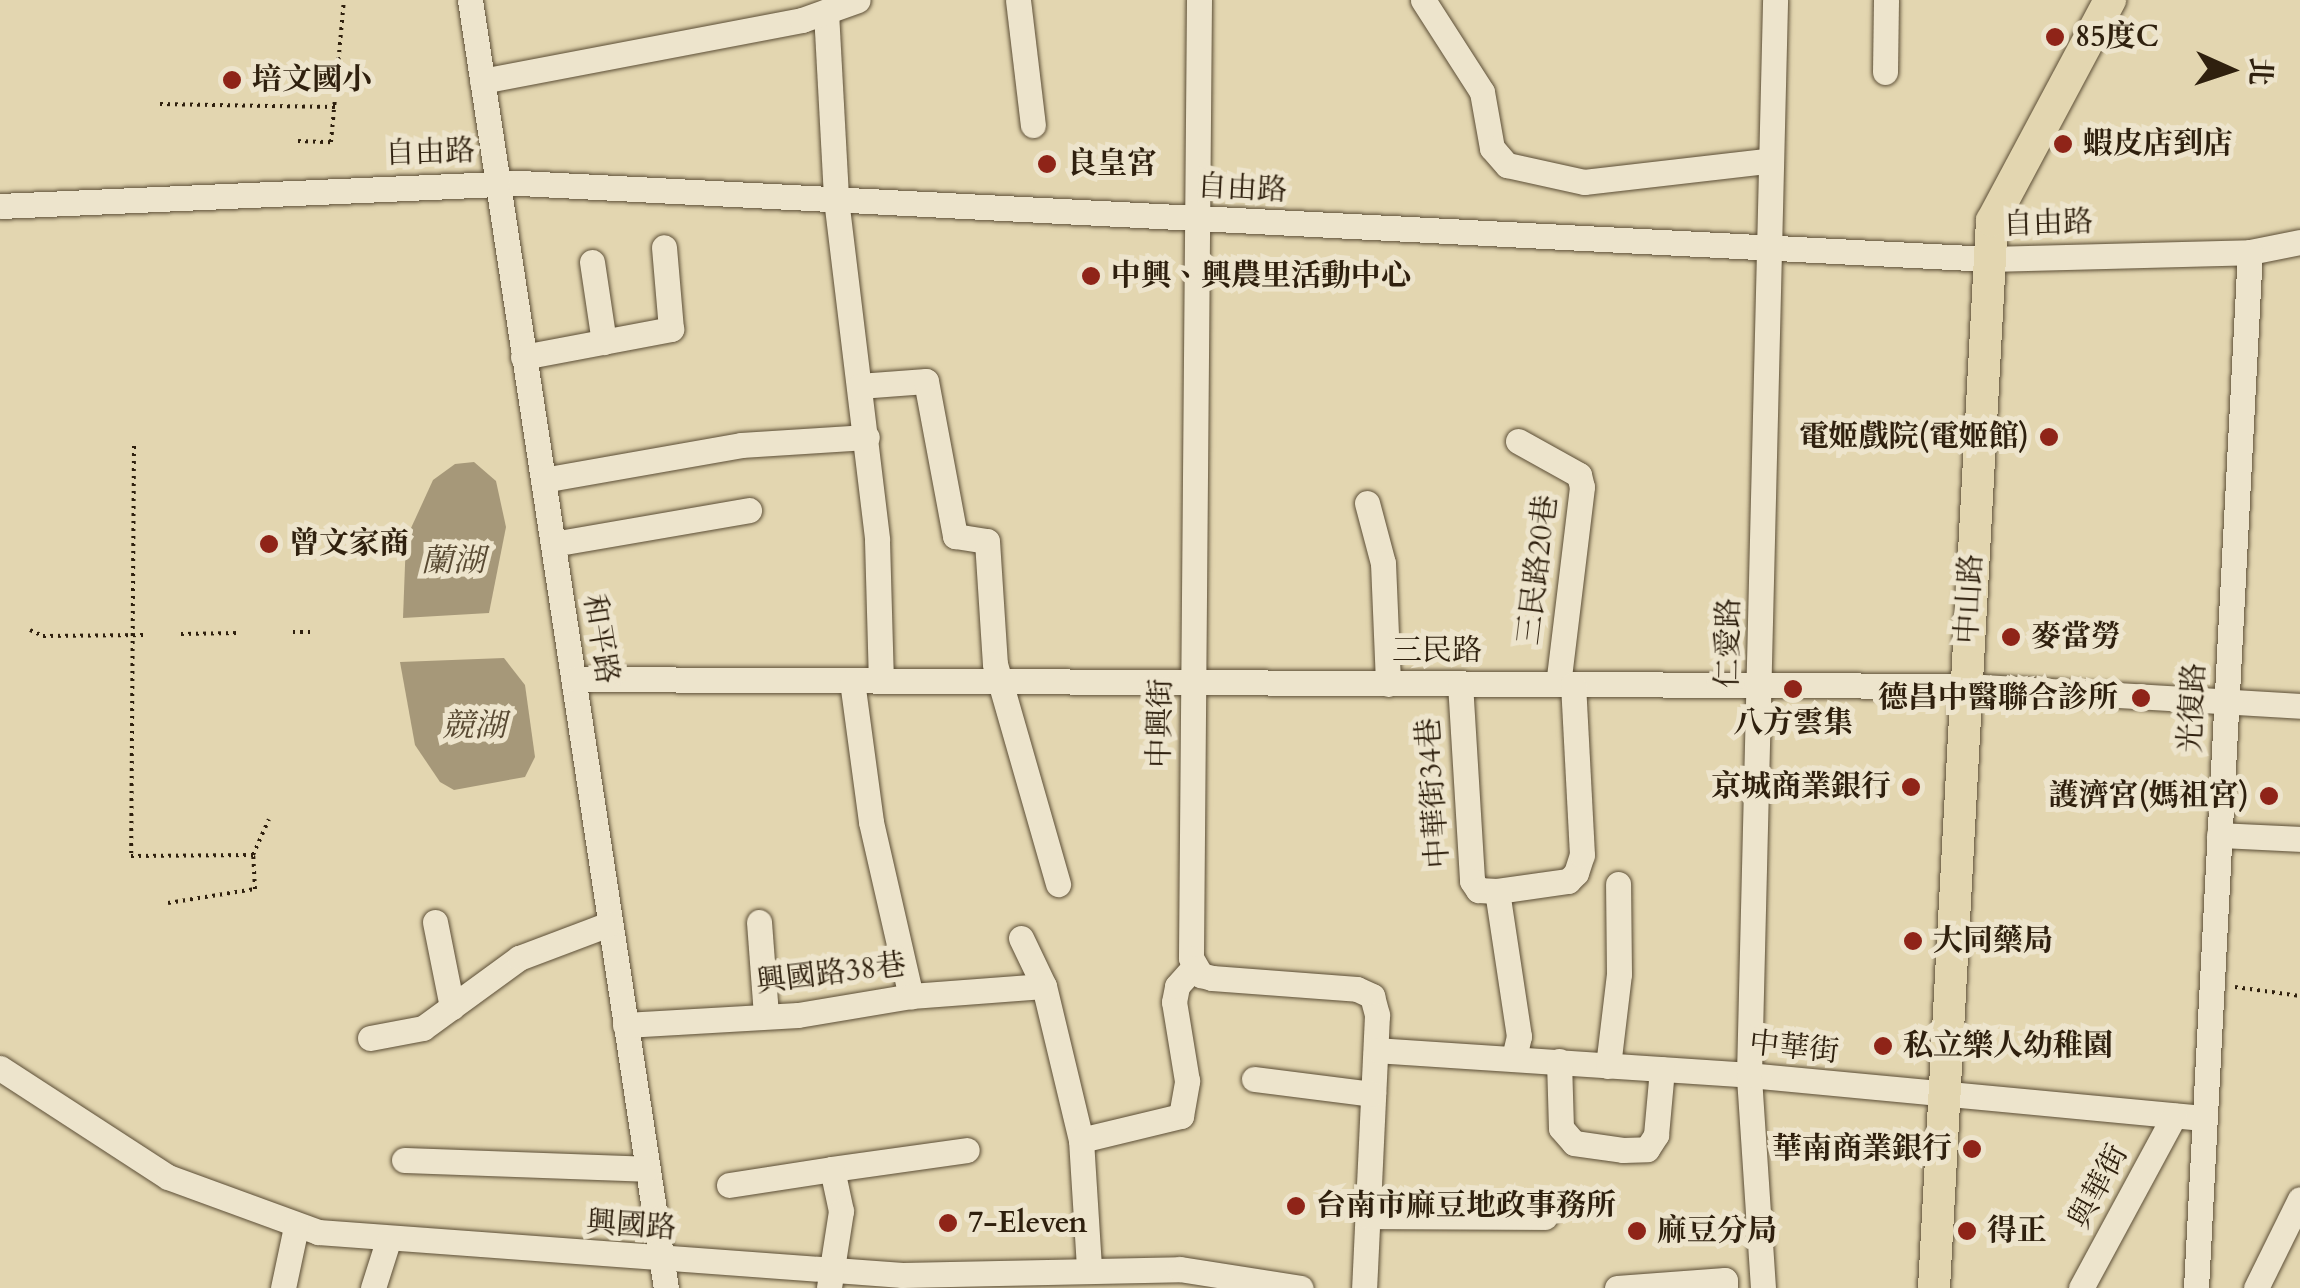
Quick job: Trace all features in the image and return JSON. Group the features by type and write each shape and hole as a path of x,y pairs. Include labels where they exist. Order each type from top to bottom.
{"main road":[{"name":"中山路","path":"1934,1288 1988,259 2000,200 2110,0"}],"street":[{"name":"和平路","path":"470,0 666,1288"},
{"path":"482,81 858,0"},
{"path":"1018,0 1033,125"},
{"name":"中興街","path":"1193,968 1200,0"},
{"path":"1423,0 1482,92 1492,148 1507,165 1584,182 1766,161"},
{"name":"仁愛路","path":"1763,1288 1749,1075 1761,684 1766,161 1775,0"},
{"path":"1885,72 1886,0"},
{"path":"808,11 866,437 881,680"},
{"name":"自由路","path":"0,206 498,183 1767,252 1988,259 2250,252 2300,242"},
{"path":"523,357 671,329 664,247"},
{"name":"光復路","path":"2196,1288 2250,252"},
{"path":"592,262 604,342"},
{"path":"859,386 926,381 955,536 987,541 1000,680 1058,884"},
{"path":"543,480 741,445 866,437"},
{"name":"三民路20巷","path":"1496,891 1568,881 1576,873 1582,855 1566,684 1582,487 1579,474 1518,442"},
{"path":"1367,503 1383,562 1388,684"},
{"path":"552,544 748,510"},
{"name":"三民路","path":"574,678 1966,686 2300,706"},
{"path":"852,681 871,822 910,996"},
{"name":"中華街34巷","path":"1460,683 1472,882 1478,890 1496,891 1520,1036 1514,1057"},
{"path":"2219,836 2300,839"},
{"path":"1608,1066 1618,974 1618,884"},
{"path":"435,922 452,1007"},
{"path":"759,922 766,1016"},
{"path":"370,1038 423,1028 519,958 609,924"},
{"path":"1020,938 1044,986 1081,1140 1089,1268"},
{"path":"1081,1140 1181,1116 1187,1081 1174,1002 1193,968 1212,978 1366,991 1376,1004 1376,1050 1364,1288"},
{"name":"興國路38巷","path":"625,1025 766,1016 910,996 1044,986"},
{"name":"中華街","path":"1376,1050 1749,1075 1946,1098 2204,1118"},
{"path":"1559,1062 1561,1128 1574,1143 1622,1150 1647,1149 1656,1135 1662,1068"},
{"name":"興國路","path":"0,1068 168,1178 296,1227 388,1241 663,1260 830,1280 1089,1268 1180,1269 1301,1288"},
{"path":"1254,1078 1373,1094"},
{"name":"與華街","path":"2082,1288 2174,1116"},
{"path":"729,1185 967,1150"},
{"path":"404,1160 647,1169"},
{"path":"830,1280 841,1211 832,1169"},
{"path":"2256,1288 2300,1199"},
{"path":"1368,1216 1544,1217"},
{"path":"283,1288 296,1227"},
{"path":"372,1288 388,1241"},
{"path":"1617,1288 1725,1280 1726,1288"}],"path":[{"path":"298,141 331,142 344,0"},
{"path":"160,104 335,108"},
{"path":"134,446 131,856 253,855"},
{"path":"30,630 146,635"},
{"path":"293,632 315,632"},
{"path":"181,634 238,633"},
{"path":"168,903 255,889 253,855 269,819"},
{"path":"2211,984 2300,996"}],"water":[{"name":"蘭湖","path":"474,462 496,481 506,527 489,613 403,618 406,539 433,480 455,464"},
{"name":"競湖","path":"504,658 525,685 535,757 525,777 454,790 440,782 415,745 400,662"}],"place":[{"name":"85度C","path":"2055,37"},
{"name":"培文國小","path":"232,80"},
{"name":"蝦皮店到店","path":"2063,144"},
{"name":"良皇宮","path":"1047,164"},
{"name":"中興、興農里活動中心","path":"1091,276"},
{"name":"電姬戲院(電姬館)","path":"2049,437"},
{"name":"曾文家商","path":"269,544"},
{"name":"麥當勞","path":"2011,637"},
{"name":"八方雲集","path":"1793,689"},
{"name":"德昌中醫聯合診所","path":"2141,698"},
{"name":"京城商業銀行","path":"1911,787"},
{"name":"護濟宮(媽祖宮)","path":"2269,796"},
{"name":"大同藥局","path":"1913,941"},
{"name":"私立樂人幼稚園","path":"1883,1046"},
{"name":"華南商業銀行","path":"1972,1149"},
{"name":"台南市麻豆地政事務所","path":"1296,1206"},
{"name":"7-Eleven","path":"948,1223"},
{"name":"麻豆分局","path":"1637,1231"},
{"name":"得正","path":"1967,1231"}]}
